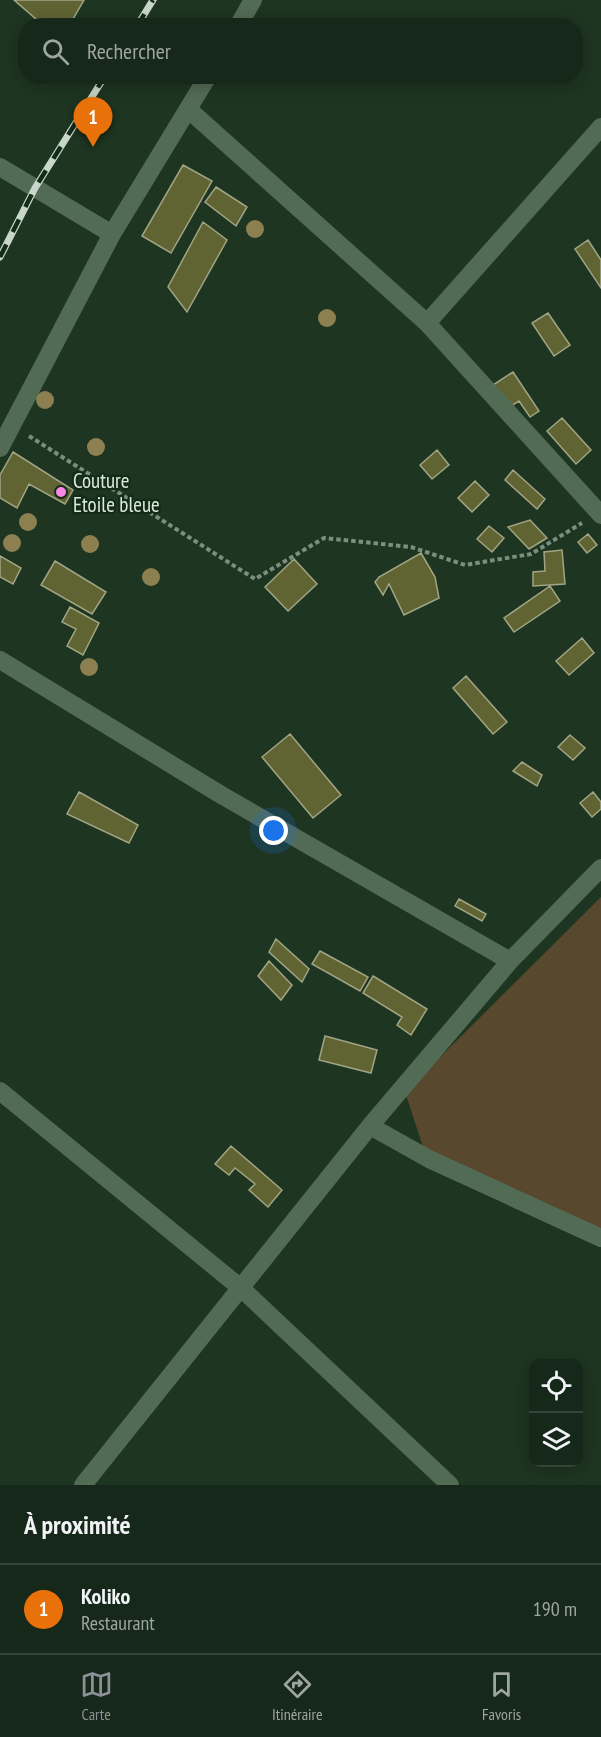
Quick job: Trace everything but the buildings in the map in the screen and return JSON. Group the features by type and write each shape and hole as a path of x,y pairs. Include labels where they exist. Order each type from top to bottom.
{"street":[{"path":"243,18 253,0"},
{"path":"0,448 112,234 203,84"},
{"path":"188,109 427,323 600,514"},
{"path":"427,323 601,127"},
{"path":"0,168 112,234"},
{"path":"0,660 223,796 510,961"},
{"path":"83,1485 242,1289 297,1215 370,1126 510,961 601,868"},
{"path":"0,1091 242,1289 450,1485"},
{"path":"370,1126 429,1158 601,1238"}],"path":[{"path":"13,426 255,579 324,538 411,547 465,565 531,554 600,514"}],"shaded area":[{"path":"601,897 601,1233 425,1153 405,1092"}],"railway":[{"path":"142,18 153,0"},
{"path":"0,257 35,188 100,84"}],"place":[{"name":"Koliko","path":"93,147"},
{"name":"Couture Etoile bleue","path":"61,492"}]}
